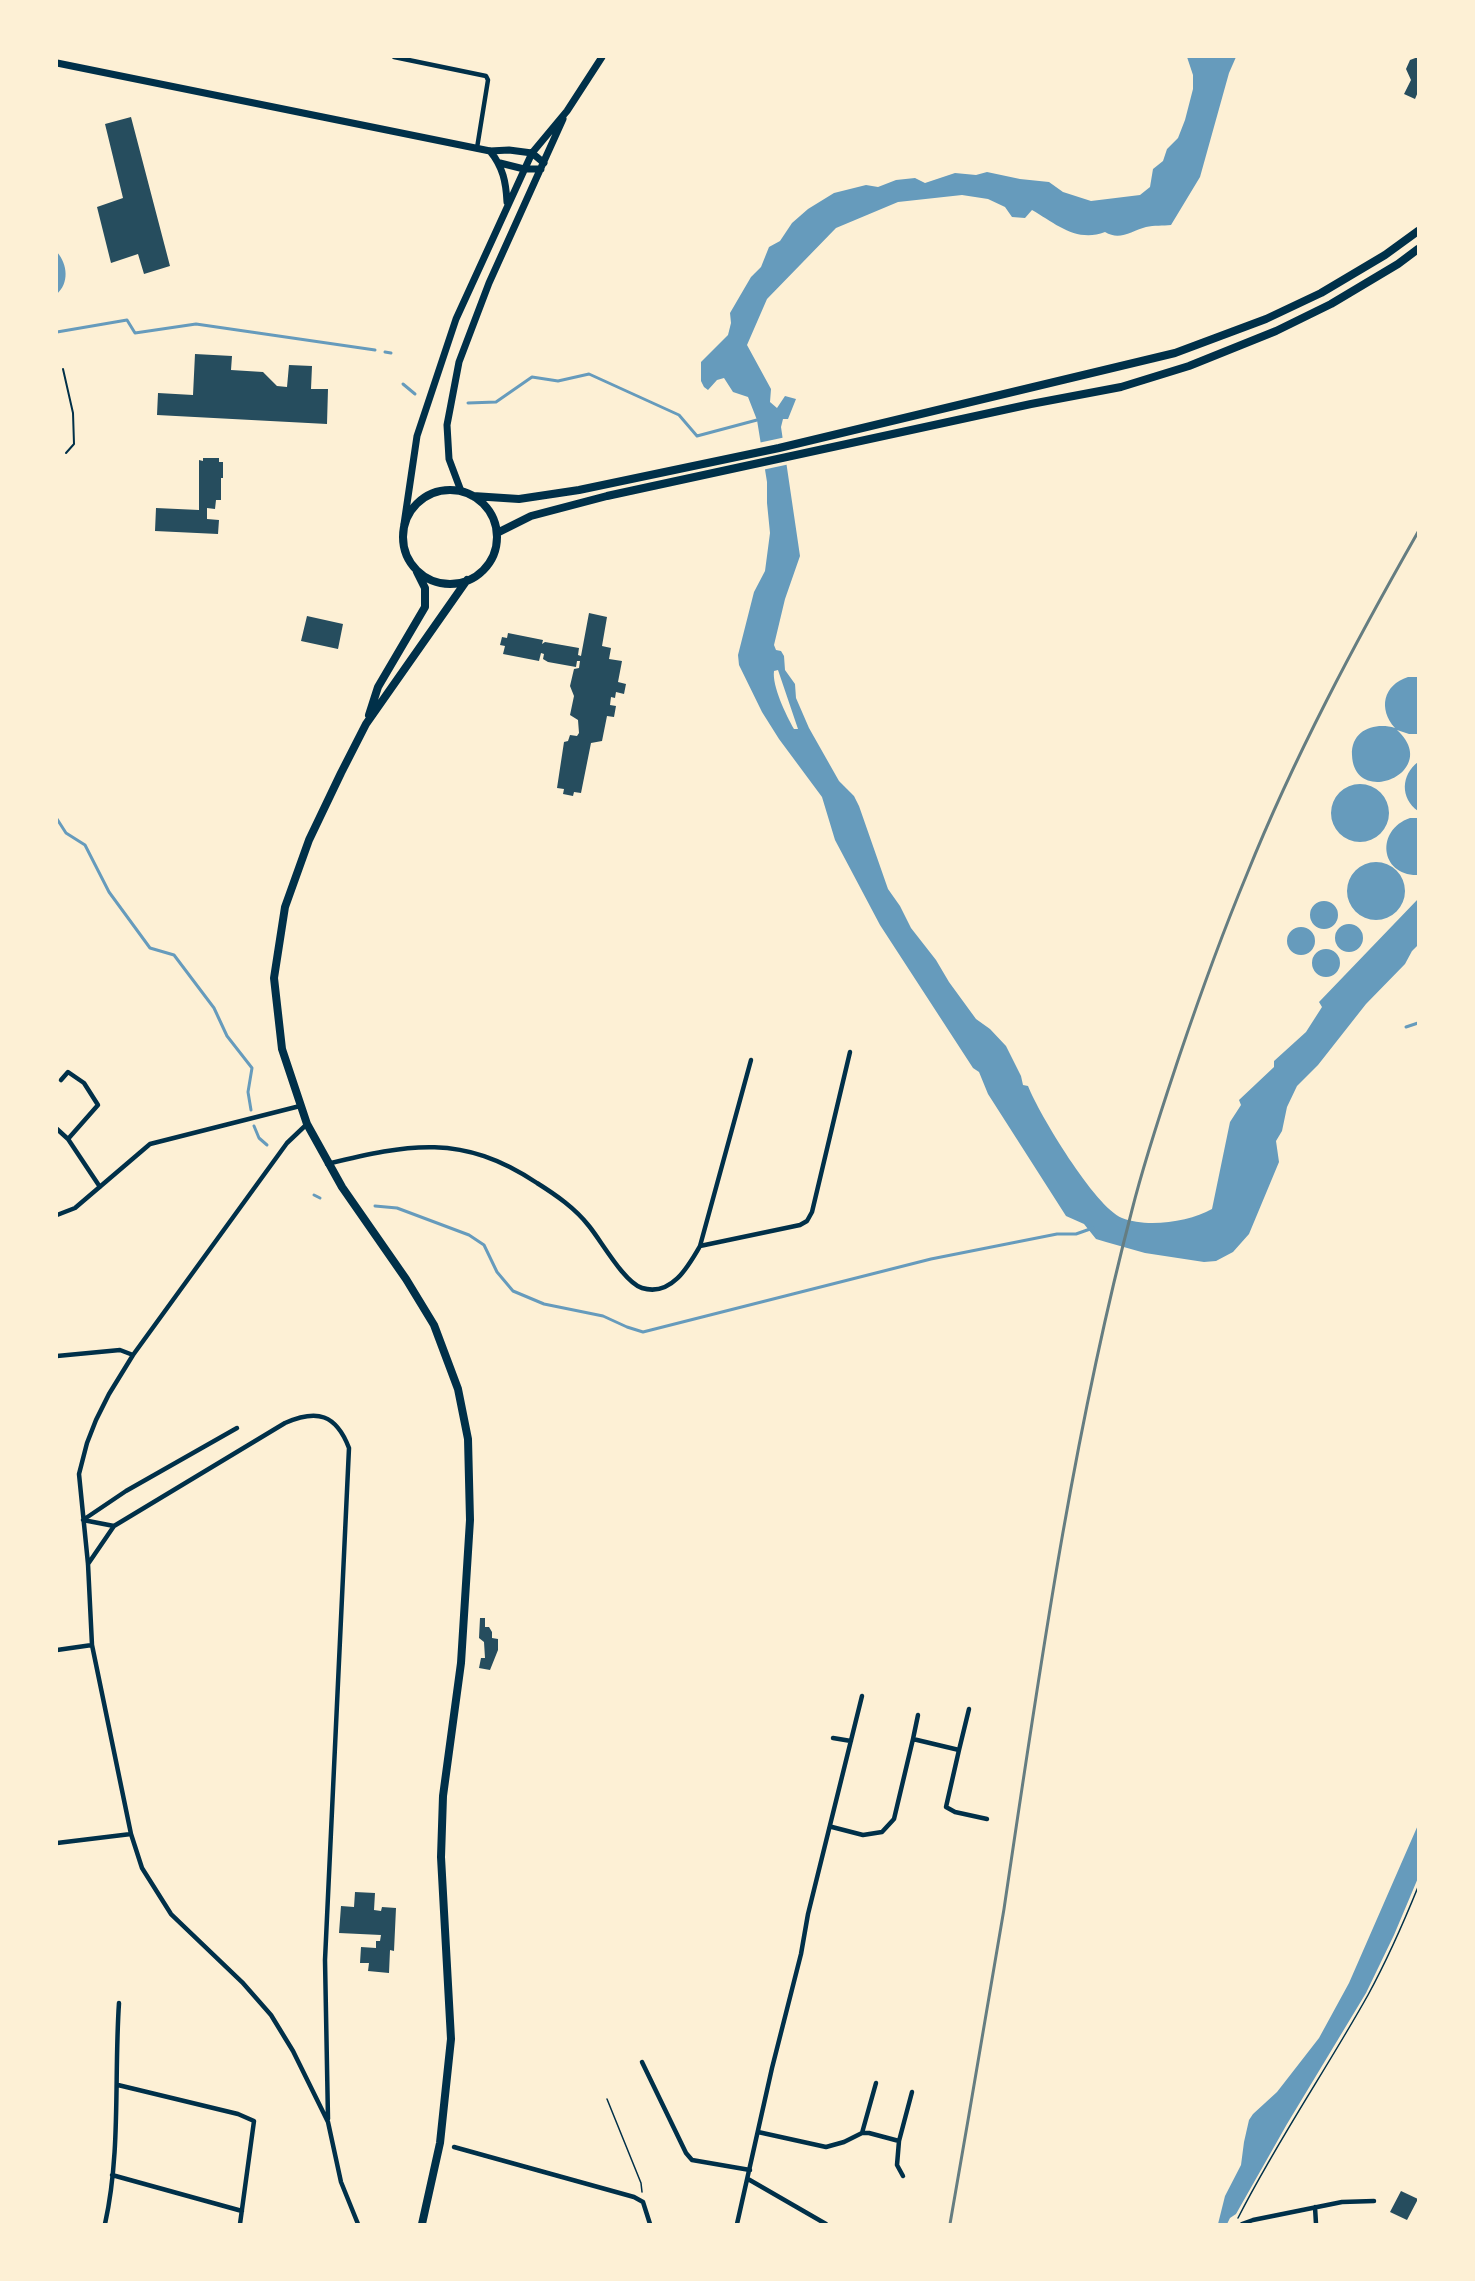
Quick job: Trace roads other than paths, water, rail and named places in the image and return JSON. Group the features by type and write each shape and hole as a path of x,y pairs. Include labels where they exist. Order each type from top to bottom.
{"highway":[{"path":"473,496 506,499 532,498 605,484 779,448 1175,353 1266,319 1321,294 1385,255 1418,231"},
{"path":"496,533 531,516 607,496 1030,404 1121,387 1189,366 1276,331 1330,304 1398,264 1418,249"},
{"path":"415,568 426,577 439,583 453,584 480,573 490,561 495,548 496,533 493,518 485,506 473,496 461,491 447,489 433,492 411,510 404,524 403,540 406,555 425,588 425,607 378,687 366,724 309,840 285,907 274,978 282,1049 307,1125 327,1164 406,1279 434,1325 458,1389 468,1439 470,1520 461,1663 443,1796 441,1857 451,2039 440,2143 422,2224"},
{"path":"366,724 467,580"}],"main road":[{"path":"404,524 417,436 456,319 531,153 567,111 602,57"},
{"path":"57,63 490,152 509,150 531,153 542,166"},
{"path":"461,491 449,459 447,425 459,362 489,283 567,111"},
{"path":"490,152 500,163 506,182 507,205"},
{"path":"500,163 524,169 542,166"}],"street":[{"path":"394,57 482,74 488,80 477,148"},
{"path":"437,65 439,57"},
{"path":"700,1246 800,1226 807,1221 812,1212 850,1052"},
{"path":"327,1164 380,1151 452,1147 474,1151 498,1160 569,1205 584,1219 626,1277 641,1287 654,1289 669,1285 688,1267 700,1246 751,1060"},
{"path":"61,1080 68,1072 84,1083 98,1106 68,1138"},
{"path":"57,1215 75,1209 150,1144 300,1106"},
{"path":"307,1125 287,1143 133,1355 109,1394 87,1443 79,1474 88,1564 92,1645 131,1834 142,1868 171,1914 242,1982 271,2015 293,2051 328,2122"},
{"path":"57,1129 68,1138 100,1187"},
{"path":"57,1356 120,1350 133,1355"},
{"path":"88,1564 114,1526 285,1423 304,1415 317,1416 332,1422 342,1431 349,1448 325,1960 328,2122 341,2182 358,2224"},
{"path":"83,1520 126,1491 237,1428"},
{"path":"83,1520 114,1526"},
{"path":"57,1650 92,1645"},
{"path":"737,2224 801,1954 808,1914 832,1827 862,1696"},
{"path":"969,1709 946,1807 955,1812 987,1819"},
{"path":"832,1827 863,1835 882,1832 894,1819 918,1715"},
{"path":"833,1738 850,1741"},
{"path":"913,1739 958,1750"},
{"path":"57,1843 131,1834"},
{"path":"105,2224 112,2175 118,2085 119,2003"},
{"path":"642,2062 686,2153 692,2160 750,2170"},
{"path":"862,2133 876,2083"},
{"path":"118,2085 238,2114 254,2121 240,2224"},
{"path":"903,2176 897,2165 899,2140 912,2092"},
{"path":"758,2132 826,2147 844,2142 862,2133 899,2140"},
{"path":"454,2147 616,2191 643,2202 650,2224"},
{"path":"112,2175 242,2211"},
{"path":"748,2179 826,2224"},
{"path":"1242,2224 1341,2202 1374,2201"},
{"path":"1315,2207 1316,2224"}],"lane":[{"path":"63,369 73,413 74,444 66,453"}],"water":[{"path":"1187,57 1236,57 1229,73 1200,177 1171,225 1146,227 1116,236 1105,232 1085,235 1076,234 1058,226 1032,210 1025,218 1012,217 1005,207 988,199 962,195 898,202 836,228 767,299 747,345 771,389 770,402 777,408 785,396 796,399 788,419 783,419 781,427 800,556 785,599 774,645 776,650 781,651 784,656 785,670 795,684 796,698 809,728 839,781 854,796 859,806 888,889 911,928 976,1019 990,1029 1006,1046 1023,1085 1028,1086 1055,1137 1083,1179 1111,1210 1122,1218 1132,1221 1155,1223 1180,1220 1203,1214 1212,1209 1230,1122 1241,1105 1239,1100 1274,1067 1274,1061 1306,1032 1322,1007 1319,1002 1418,899 1418,945 1405,964 1366,1004 1318,1065 1297,1086 1287,1107 1282,1131 1276,1141 1279,1162 1249,1234 1233,1252 1216,1261 1204,1262 1145,1253 1096,1239 1084,1224 1066,1216 988,1094 979,1072 973,1068 880,925 835,840 822,797 762,712 739,665 738,655 754,592 765,571 770,533 767,482 757,420 748,397 733,392 724,378 717,380 708,390 701,381 701,362 728,335 731,323 730,313 751,277 761,267 769,247 780,241 792,223 808,209 834,193 866,185 878,187 896,180 915,178 925,183 955,173 976,175 987,172 1049,182 1063,192 1091,201 1140,195 1150,187 1153,169 1163,161 1167,149 1178,138 1193,89 1193,75","holes":["778,670 798,729 794,729 780,700 774,671"]},
{"path":"57,252 61,257 66,274 64,285 57,294"},
{"path":"1408,677 1418,677 1418,734 1397,730 1408,745 1410,759 1404,771 1392,778 1379,782 1366,780 1356,771 1352,755 1355,739 1372,727 1395,728 1386,713 1386,698 1393,686"},
{"path":"1418,762 1418,811 1408,800 1405,786 1408,773"},
{"path":"1360,784 1376,789 1384,797 1389,813 1384,829 1376,837 1360,842 1344,837 1336,829 1331,813 1336,797 1344,789"},
{"path":"1410,818 1418,818 1418,875 1405,873 1396,868 1390,861 1387,851 1387,842 1391,832"},
{"path":"1376,862 1392,867 1400,875 1405,891 1400,907 1392,915 1376,920 1360,915 1352,907 1347,891 1352,875 1360,867"},
{"path":"1324,901 1334,905 1338,915 1334,925 1324,929 1314,925 1310,915 1314,905"},
{"path":"1349,924 1359,928 1363,938 1359,948 1349,952 1339,948 1335,938 1339,928"},
{"path":"1301,927 1311,931 1315,941 1311,951 1301,955 1291,951 1287,941 1291,931"},
{"path":"1326,949 1336,953 1340,963 1336,973 1326,977 1316,973 1312,963 1316,953"},
{"path":"1418,1825 1418,1878 1366,1993 1236,2214 1227,2224 1218,2224 1225,2196 1241,2165 1249,2120 1277,2092 1319,2038 1349,1983"}],"waterway":[{"path":"57,332 127,320 135,333 196,324 375,350"},
{"path":"385,352 391,353"},
{"path":"468,403 496,402 532,377 558,381 589,374 679,415 697,436 757,420"},
{"path":"403,384 415,394"},
{"path":"57,819 66,833 85,845 109,892 150,948 174,955 214,1008 227,1036 252,1068 248,1092 251,1110"},
{"path":"1406,1027 1418,1023"},
{"path":"254,1126 259,1138 267,1145"},
{"path":"314,1195 320,1198"},
{"path":"375,1206 397,1208 469,1235 484,1245 497,1272 513,1291 544,1304 603,1316 643,1332 931,1259 1057,1234 1076,1234 1093,1228"}],"railway":[{"path":"950,2224 998,1948 1044,1645 1074,1470 1111,1296 1137,1191 1160,1114 1203,988 1265,830 1327,700 1418,532"}]}
